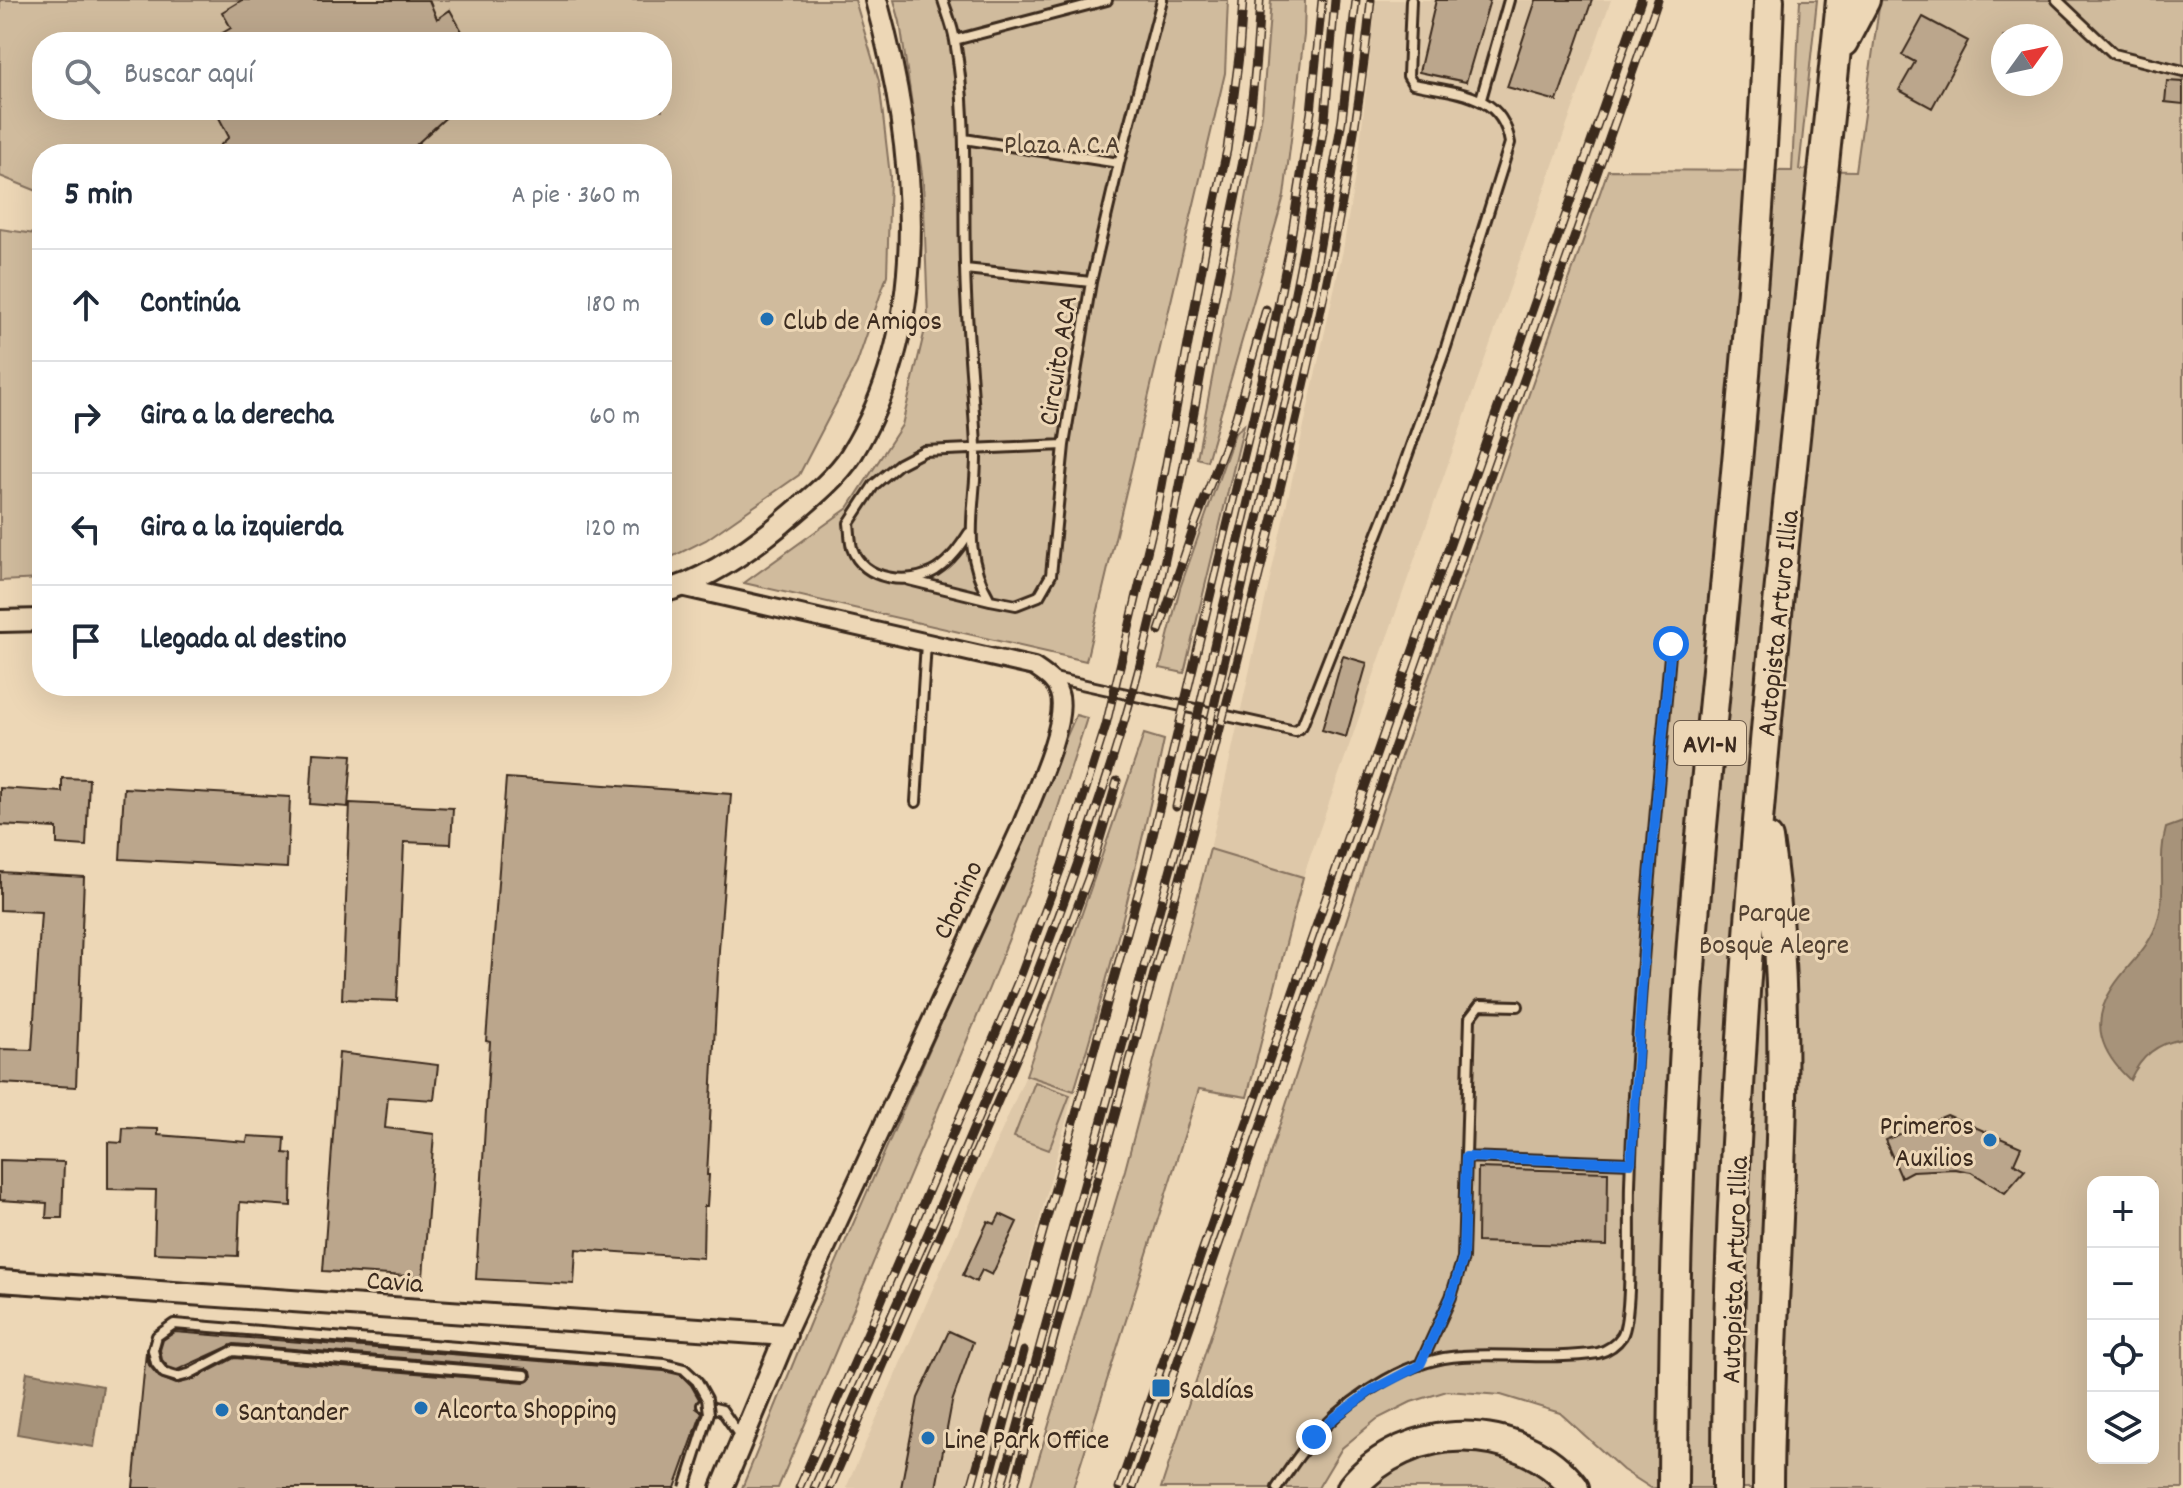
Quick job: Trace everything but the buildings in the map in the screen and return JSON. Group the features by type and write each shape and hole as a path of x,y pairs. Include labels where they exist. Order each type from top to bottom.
{"highway":[{"name":"Autopista Arturo Illia","path":"1673,1488 1675,1263 1690,979 1749,338 1769,0"},
{"name":"Autopista Arturo Illia","path":"1727,1488 1734,1201 1744,1010 1761,787 1841,0"},
{"path":"1835,57 1865,0"},
{"path":"1761,787 1775,887 1784,1000 1768,1488"},
{"path":"1352,1488 1373,1468 1401,1451 1437,1439 1467,1437 1494,1439 1526,1449 1558,1471 1574,1488"}],"street":[{"path":"672,590 753,547 808,502 850,457 874,407 896,346 907,289 910,203 899,102 876,0"},
{"path":"672,590 926,642 1034,667 1049,677"},
{"path":"0,621 32,620"},
{"name":"Chonino","path":"722,1488 786,1335 1053,746 1060,716 1060,694 1049,677"},
{"name":"Cavia","path":"0,1281 786,1335"}],"lane":[{"path":"943,0 955,40 964,139 965,269 976,450 970,532 980,583 990,600"},
{"path":"955,40 1107,0"},
{"name":"Circuito ACA","path":"1064,445 924,451 899,464 874,485 849,523 852,550 872,573 1016,605 1039,596 1051,575 1064,445 1091,282 1162,0"},
{"path":"1049,677 1295,731 1302,726 1398,482 1446,347 1510,143 1502,115 1481,99 1413,84 1406,67 1411,0"},
{"path":"1481,99 1509,0"},
{"path":"2057,0 2114,54 2183,71"},
{"path":"964,139 1119,163"},
{"name":"Circuito ACA","path":"965,269 1091,282"},
{"path":"905,580 934,571 952,557 970,532"},
{"path":"916,802 926,642"},
{"path":"1277,1488 1302,1451 1334,1418 1372,1390 1420,1365 1461,1356 1589,1355 1605,1351 1616,1343 1625,1330 1631,1163 1646,920 1671,644"},
{"path":"1420,1365 1451,1297 1463,1258 1470,1018 1480,1005 1518,1006"},
{"path":"1466,1157 1631,1163"},
{"path":"525,1375 233,1351 177,1377 164,1373 156,1363 153,1350 157,1336 174,1324 665,1364 684,1369 697,1381 707,1399 709,1413 685,1488"},
{"path":"194,1326 200,1334"},
{"path":"702,1405 722,1410 743,1440"}],"shaded area":[{"path":"1376,0 1611,0 1303,877 1210,849 1343,250 1360,144"},
{"path":"2183,822 2183,1039 2151,1052 2130,1080 2106,1048 2100,1025 2101,1013 2113,987 2154,930 2161,909 2162,851 2166,828"},
{"path":"1026,1075 1074,1091 968,1488 846,1488"},
{"path":"27,1372 103,1386 94,1447 17,1434"}],"green space":[{"name":"Club de Amigos","path":"0,0 855,0 879,81 890,176 887,275 857,363 799,475 706,540 672,557 672,144 32,144 32,189 0,176"},
{"name":"Plaza A.C.A","path":"894,0 1228,0 1225,73 1086,661 744,583 848,508 902,425 928,317 923,181 900,22"},
{"path":"1271,0 1305,0 1304,35 1284,196 1207,461 1197,458 1262,114"},
{"name":"Parque Bosque Alegre","path":"1800,0 1817,0 1799,170 1856,171 1880,0 2183,0 2183,1488 1651,1488 1623,1470 1560,1413 1501,1395 1447,1391 1411,1402 1377,1419 1342,1448 1318,1488 1161,1488 1386,799 1608,170 1792,171"},
{"path":"0,229 32,234 32,579 0,581"},
{"path":"1244,425 1184,673 1160,668 1180,588 1235,433"},
{"path":"1076,715 1087,718 1043,854 778,1488 742,1488 811,1320"},
{"path":"1144,734 1164,740 1123,917 1074,1091 1026,1075"},
{"path":"1210,849 1303,877 1247,1097 1199,1089 1073,1488 1030,1488 1125,1170"},
{"path":"1035,1082 1070,1095 1049,1150 1014,1137"},
{"path":"1448,1447 1520,1458 1556,1488 1366,1488 1374,1476"}],"railway":[{"path":"799,1488 1022,972 1062,865 1106,725 1159,502 1206,246 1227,150 1243,0"},
{"path":"814,1488 980,1114 1055,925 1121,732 1149,630 1172,526 1244,156 1260,0"},
{"path":"971,1488 1144,872 1269,351 1311,112 1322,0"},
{"path":"1176,807 1283,353 1325,118 1335,0"},
{"path":"1001,1488 1206,740 1313,285 1342,120 1356,0"},
{"path":"1014,1488 1203,792 1280,490 1340,212 1371,0"},
{"path":"1119,1488 1641,0"},
{"path":"1133,1488 1658,0"},
{"path":"1159,631 1236,417 1266,309"},
{"path":"830,1488 1043,997 1089,876 1117,781"},
{"path":"987,1488 1024,1351"}],"place":[{"name":"Club de Amigos","path":"767,319"},
{"name":"Primeros Auxilios","path":"1990,1140"},
{"name":"Saldías","path":"1161,1388"},
{"name":"Alcorta Shopping","path":"421,1408"},
{"name":"Santander","path":"222,1410"},
{"name":"Line Park Office","path":"928,1438"}],"route":[{"path":"1314,1437 1372,1390 1420,1365 1451,1297 1463,1258 1466,1157 1631,1163 1646,920 1671,644"}]}
